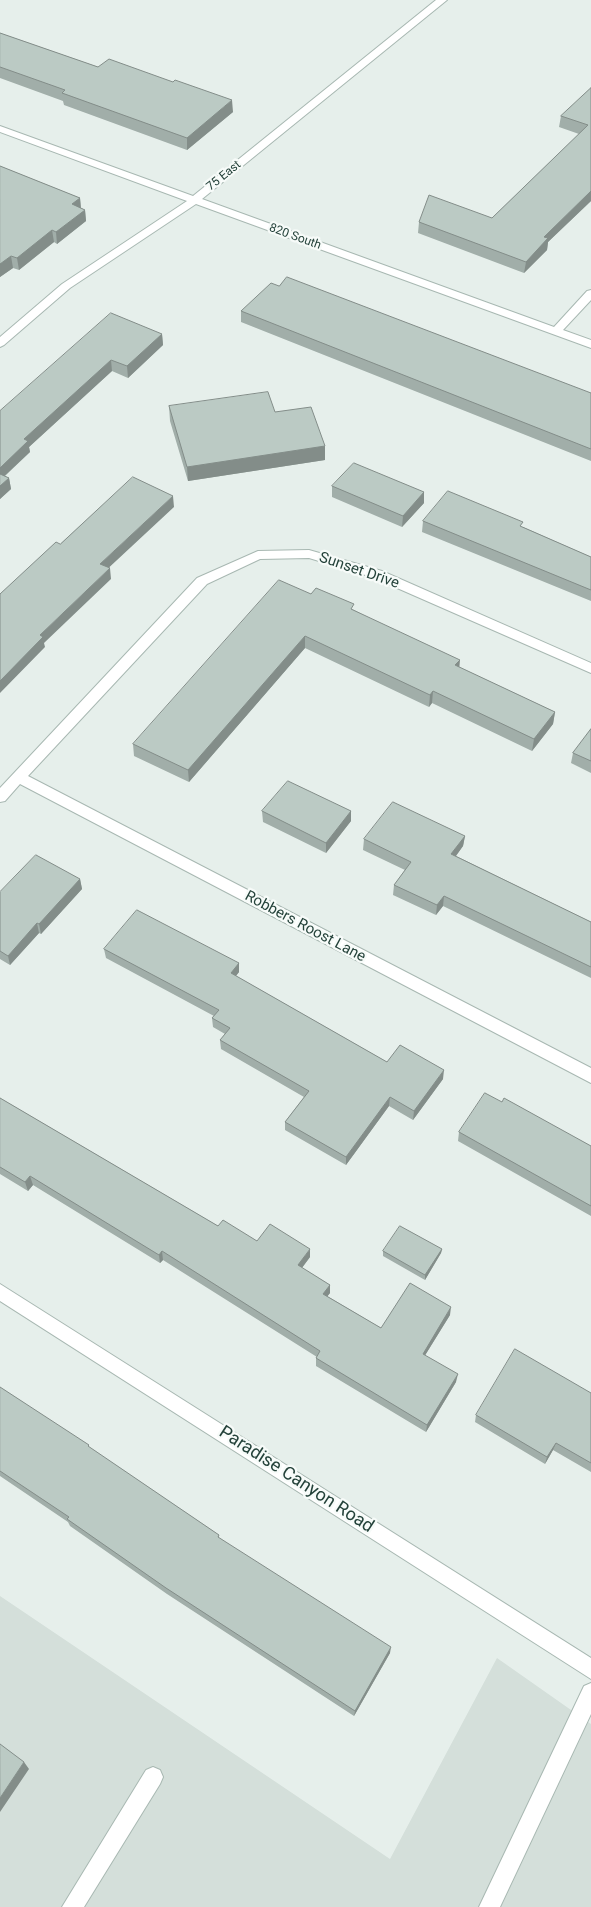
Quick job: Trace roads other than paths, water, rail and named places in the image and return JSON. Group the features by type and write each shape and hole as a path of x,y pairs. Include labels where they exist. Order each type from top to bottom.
{"street":[{"name":"75 East","path":"0,343 66,286 194,201 442,0"},
{"name":"820 South","path":"0,129 591,344"},
{"path":"556,331 591,293"},
{"name":"Sunset Drive","path":"0,798 202,582 258,555 309,554 377,574 591,668"},
{"name":"Robbers Roost Lane","path":"19,777 591,1076"},
{"name":"Paradise Canyon Road","path":"0,1292 591,1670"},
{"path":"489,1907 591,1693"},
{"path":"72,1907 153,1777"}]}
